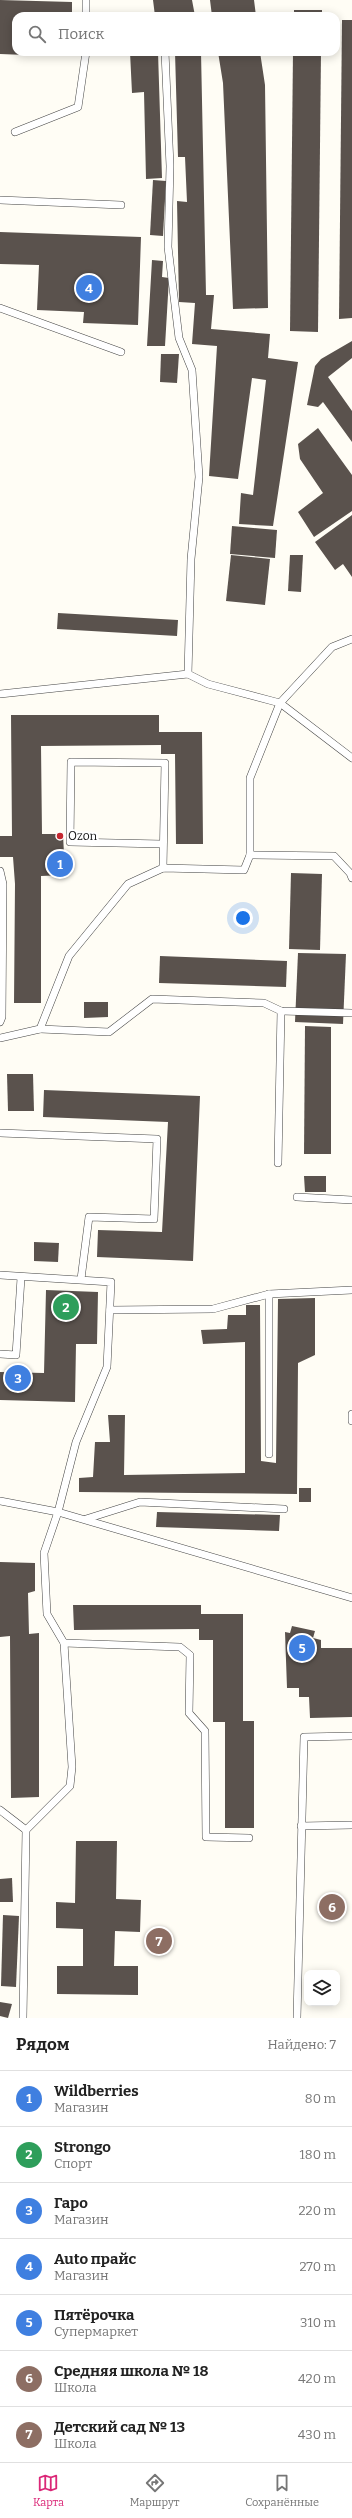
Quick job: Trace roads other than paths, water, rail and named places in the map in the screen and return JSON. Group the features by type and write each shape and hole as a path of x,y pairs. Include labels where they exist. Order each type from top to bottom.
{"lane":[{"path":"86,0 86,12"},
{"path":"15,132 78,107 85,56"},
{"path":"165,56 170,166 168,247 179,338 192,370 199,476 191,559 188,674"},
{"path":"0,200 121,205"},
{"path":"0,308 121,352"},
{"path":"40,1029 69,956 128,884 163,868 244,870 250,854 250,778 280,703 332,647 352,639"},
{"path":"0,694 188,674 208,684 280,703 352,758"},
{"path":"162,844 70,842 71,762 165,763 162,844 163,868"},
{"path":"250,854 334,856 350,873 352,878"},
{"path":"0,870 3,884 2,1017 0,1022"},
{"path":"0,1038 40,1029 109,1032 152,999 264,1003 281,1011 352,1013"},
{"path":"278,1163 281,1011"},
{"path":"0,1132 157,1139 154,1219 89,1217 81,1279"},
{"path":"297,1197 352,1200"},
{"path":"0,1275 21,1278 81,1279 111,1282 107,1367 76,1442 58,1512 44,1553 47,1614 64,1643 72,1767 70,1786 26,1830 23,2018"},
{"path":"0,1354 16,1355 21,1278"},
{"path":"110,1310 213,1309 269,1294 352,1290"},
{"path":"269,1294 269,1454"},
{"path":"352,1414 352,1421"},
{"path":"0,1501 86,1519 352,1598"},
{"path":"86,1519 140,1502 284,1509"},
{"path":"64,1643 180,1647 190,1655 189,1713 205,1731 206,1837 249,1838"},
{"path":"298,2018 304,1738 352,1736"},
{"path":"0,1810 26,1830"},
{"path":"302,1826 352,1825"}],"place":[{"name":"Auto прайс","path":"89,288"},
{"name":"Ozon","path":"60,836"},
{"name":"Wildberries","path":"60,864"},
{"name":"Strongo","path":"66,1307"},
{"name":"Гаро","path":"18,1378"},
{"name":"Пятёрочка","path":"302,1648"},
{"name":"Средняя школа № 18","path":"332,1907"},
{"name":"Детский сад № 13","path":"159,1941"}]}
